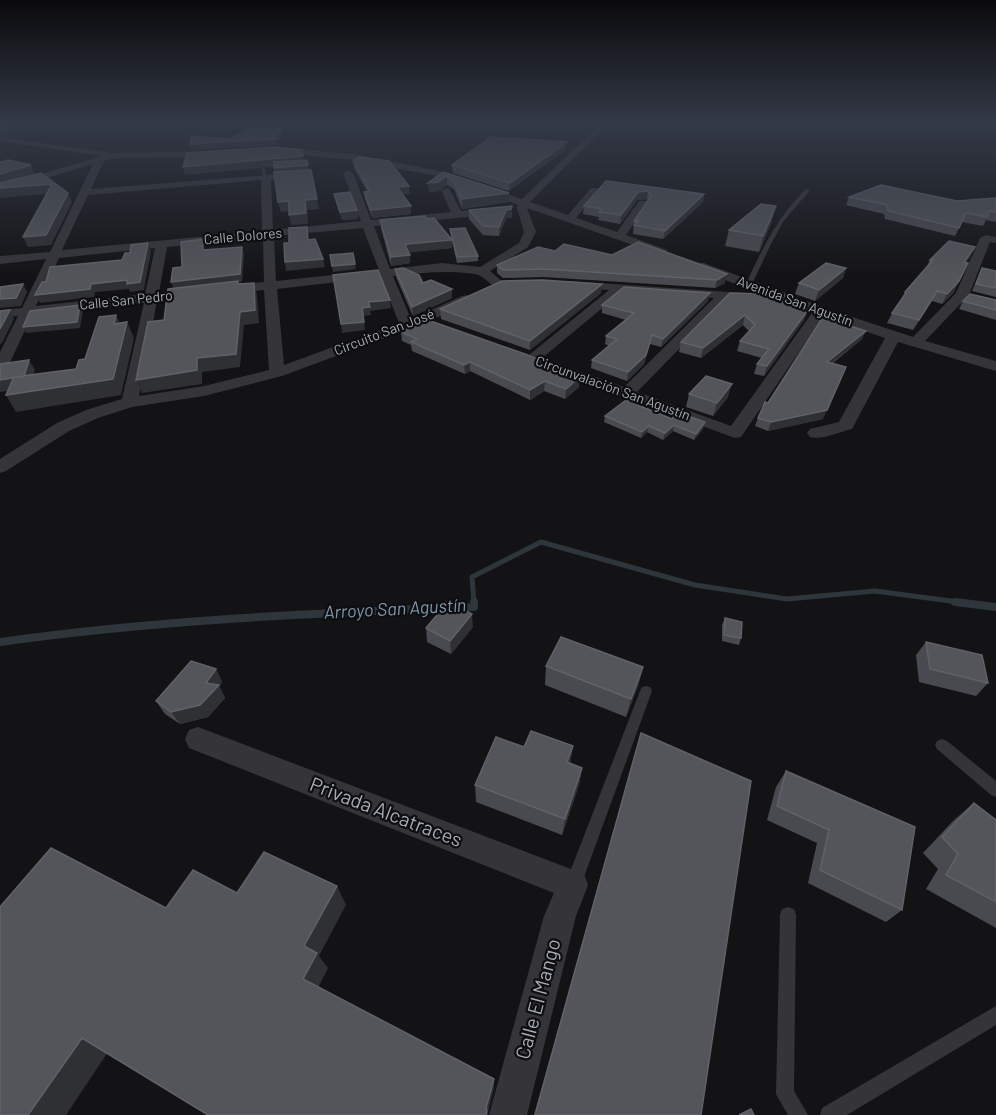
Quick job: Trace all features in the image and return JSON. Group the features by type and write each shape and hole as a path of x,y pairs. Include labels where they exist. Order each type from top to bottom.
{"street":[{"path":"1,190 54,174"},
{"path":"0,367 94,174"},
{"path":"86,192 255,174"},
{"path":"265,174 277,373"},
{"path":"348,174 369,225 384,273 407,324"},
{"name":"Avenida San Agustín","path":"439,174 524,205 571,218 820,311 893,336 996,366"},
{"path":"482,271 511,255 529,238 530,232 524,205 555,174"},
{"path":"446,190 458,216"},
{"path":"571,218 594,190"},
{"path":"620,236 644,203"},
{"name":"Calle Dolores","path":"0,260 458,216 524,205"},
{"path":"916,342 968,296 991,239"},
{"path":"130,402 162,244"},
{"name":"Calle San Pedro","path":"0,314 442,267 482,271"},
{"name":"Circuito San José","path":"0,467 63,427 92,414 130,402 204,391 277,373 423,319 494,288 482,271"},
{"path":"554,284 724,296 784,297"},
{"name":"Circunvalación San Agustín","path":"621,287 526,357 628,392 735,433 820,311"},
{"path":"628,392 724,296"},
{"path":"423,319 445,327"},
{"path":"816,433 846,425 857,402 881,367 893,336"},
{"name":"Privada Alcatraces","path":"198,740 573,885"},
{"name":"Calle El Mango","path":"508,1115 560,916 573,885"}],"lane":[{"path":"749,284 777,225 794,202 808,190"},
{"path":"573,885 646,691"},
{"path":"942,744 996,790"},
{"path":"788,915 785,1094 799,1115"},
{"path":"829,1115 996,1015"}],"building":[{"path":"42,174 68,193 46,235 23,237 52,184 0,188 0,183"},
{"path":"274,174 312,174 317,199 305,200 306,213 289,215 289,201 278,202"},
{"path":"360,174 399,174 409,186 397,187 411,206 371,210 364,192 370,191"},
{"path":"440,174 449,174 509,193 462,199 453,180 447,176 438,182 428,183"},
{"path":"481,174 522,174 510,183"},
{"path":"606,181 704,194 665,231 634,225 638,221 634,221 651,196 648,191 638,192 621,215 599,212 602,209 584,206"},
{"path":"881,185 957,201 996,198 996,212 989,211 987,217 966,213 959,228 888,211 887,205 849,197"},
{"path":"350,192 357,210 340,212 334,194"},
{"path":"761,204 776,206 763,236 729,230"},
{"path":"512,206 511,209 506,210 499,227 483,226 469,210"},
{"path":"425,216 427,219 434,218 452,240 408,244 405,245 410,255 391,257 380,220"},
{"path":"307,227 308,240 315,239 323,259 285,262 284,243 289,243 289,228"},
{"path":"465,228 478,256 457,257 450,229"},
{"path":"203,239 203,250 242,247 240,274 171,282 173,268 182,267 181,242"},
{"path":"949,241 975,247 964,262 968,263 959,281 947,294 937,291 919,320 892,313 905,292 933,260 930,260"},
{"path":"638,242 727,274 717,280 544,269 503,270 497,265 538,247 555,251 564,244 612,255"},
{"path":"148,243 140,282 127,284 127,280 91,284 90,289 35,295 42,282 46,282 50,267 122,260 125,253 130,253 131,245"},
{"path":"353,253 355,264 332,266 330,255"},
{"path":"826,263 846,268 819,290 799,283"},
{"path":"403,268 419,275 423,283 431,280 452,289 412,307 395,269"},
{"path":"982,268 996,271 996,288 976,284"},
{"path":"378,270 390,300 368,302 370,307 362,308 364,322 341,324 333,275"},
{"path":"543,280 602,284 530,341 440,309 502,281"},
{"path":"238,281 238,284 254,283 255,310 240,312 236,354 197,358 197,370 136,380 148,322 164,320 168,289"},
{"path":"23,284 16,298 0,299 0,287"},
{"path":"624,287 710,293 663,339 652,335 646,355 628,372 592,360 617,339 606,336 634,313 602,305"},
{"path":"730,293 781,297 785,295 805,302 799,307 808,310 767,366 757,364 769,349 740,341 755,325 745,315 703,348 681,342"},
{"path":"970,294 996,300 996,310 963,301"},
{"path":"80,305 77,322 23,327 30,311"},
{"path":"10,310 0,329 0,311"},
{"path":"116,315 114,324 127,322 113,379 6,395 14,377 76,369 79,360 85,359 99,317"},
{"path":"823,317 866,331 827,362 846,367 827,410 771,422 758,418 765,402 768,403"},
{"path":"422,318 525,354 580,377 566,389 545,381 530,390 470,362 464,365 411,342 417,339 401,332"},
{"path":"29,360 24,376 0,380 0,364"},
{"path":"706,376 732,384 717,403 689,394"},
{"path":"626,400 672,419 677,412 705,422 696,434 674,425 665,433 649,426 642,432 605,416"},
{"path":"448,602 472,614 450,641 426,628"},
{"path":"725,618 742,622 741,638 724,635"},
{"path":"561,637 643,667 631,699 546,666"},
{"path":"926,642 982,655 988,683 930,669"},
{"path":"191,661 216,669 206,683 219,685 200,705 171,712 156,701"},
{"path":"531,731 573,746 567,762 582,768 565,819 475,785 496,737 524,747"},
{"path":"641,733 751,781 701,1115 535,1115"},
{"path":"786,771 915,827 902,910 820,870 829,830 777,806"},
{"path":"974,803 996,820 996,902 946,875 958,854 942,837"},
{"path":"51,848 166,908 193,870 237,893 264,852 337,886 304,946 317,953 303,979 494,1079 486,1115 208,1115 82,1038 28,1115 0,1115 0,907"},
{"path":"751,1109 754,1115 739,1115"}],"waterway":[{"name":"Arroyo San Agustín","path":"474,603 472,577 541,542 695,585 787,599 875,591 966,603"},
{"name":"Arroyo San Agustín","path":"955,602 996,607"},
{"name":"Arroyo San Agustín","path":"0,642 177,623 474,607 474,603"}]}
